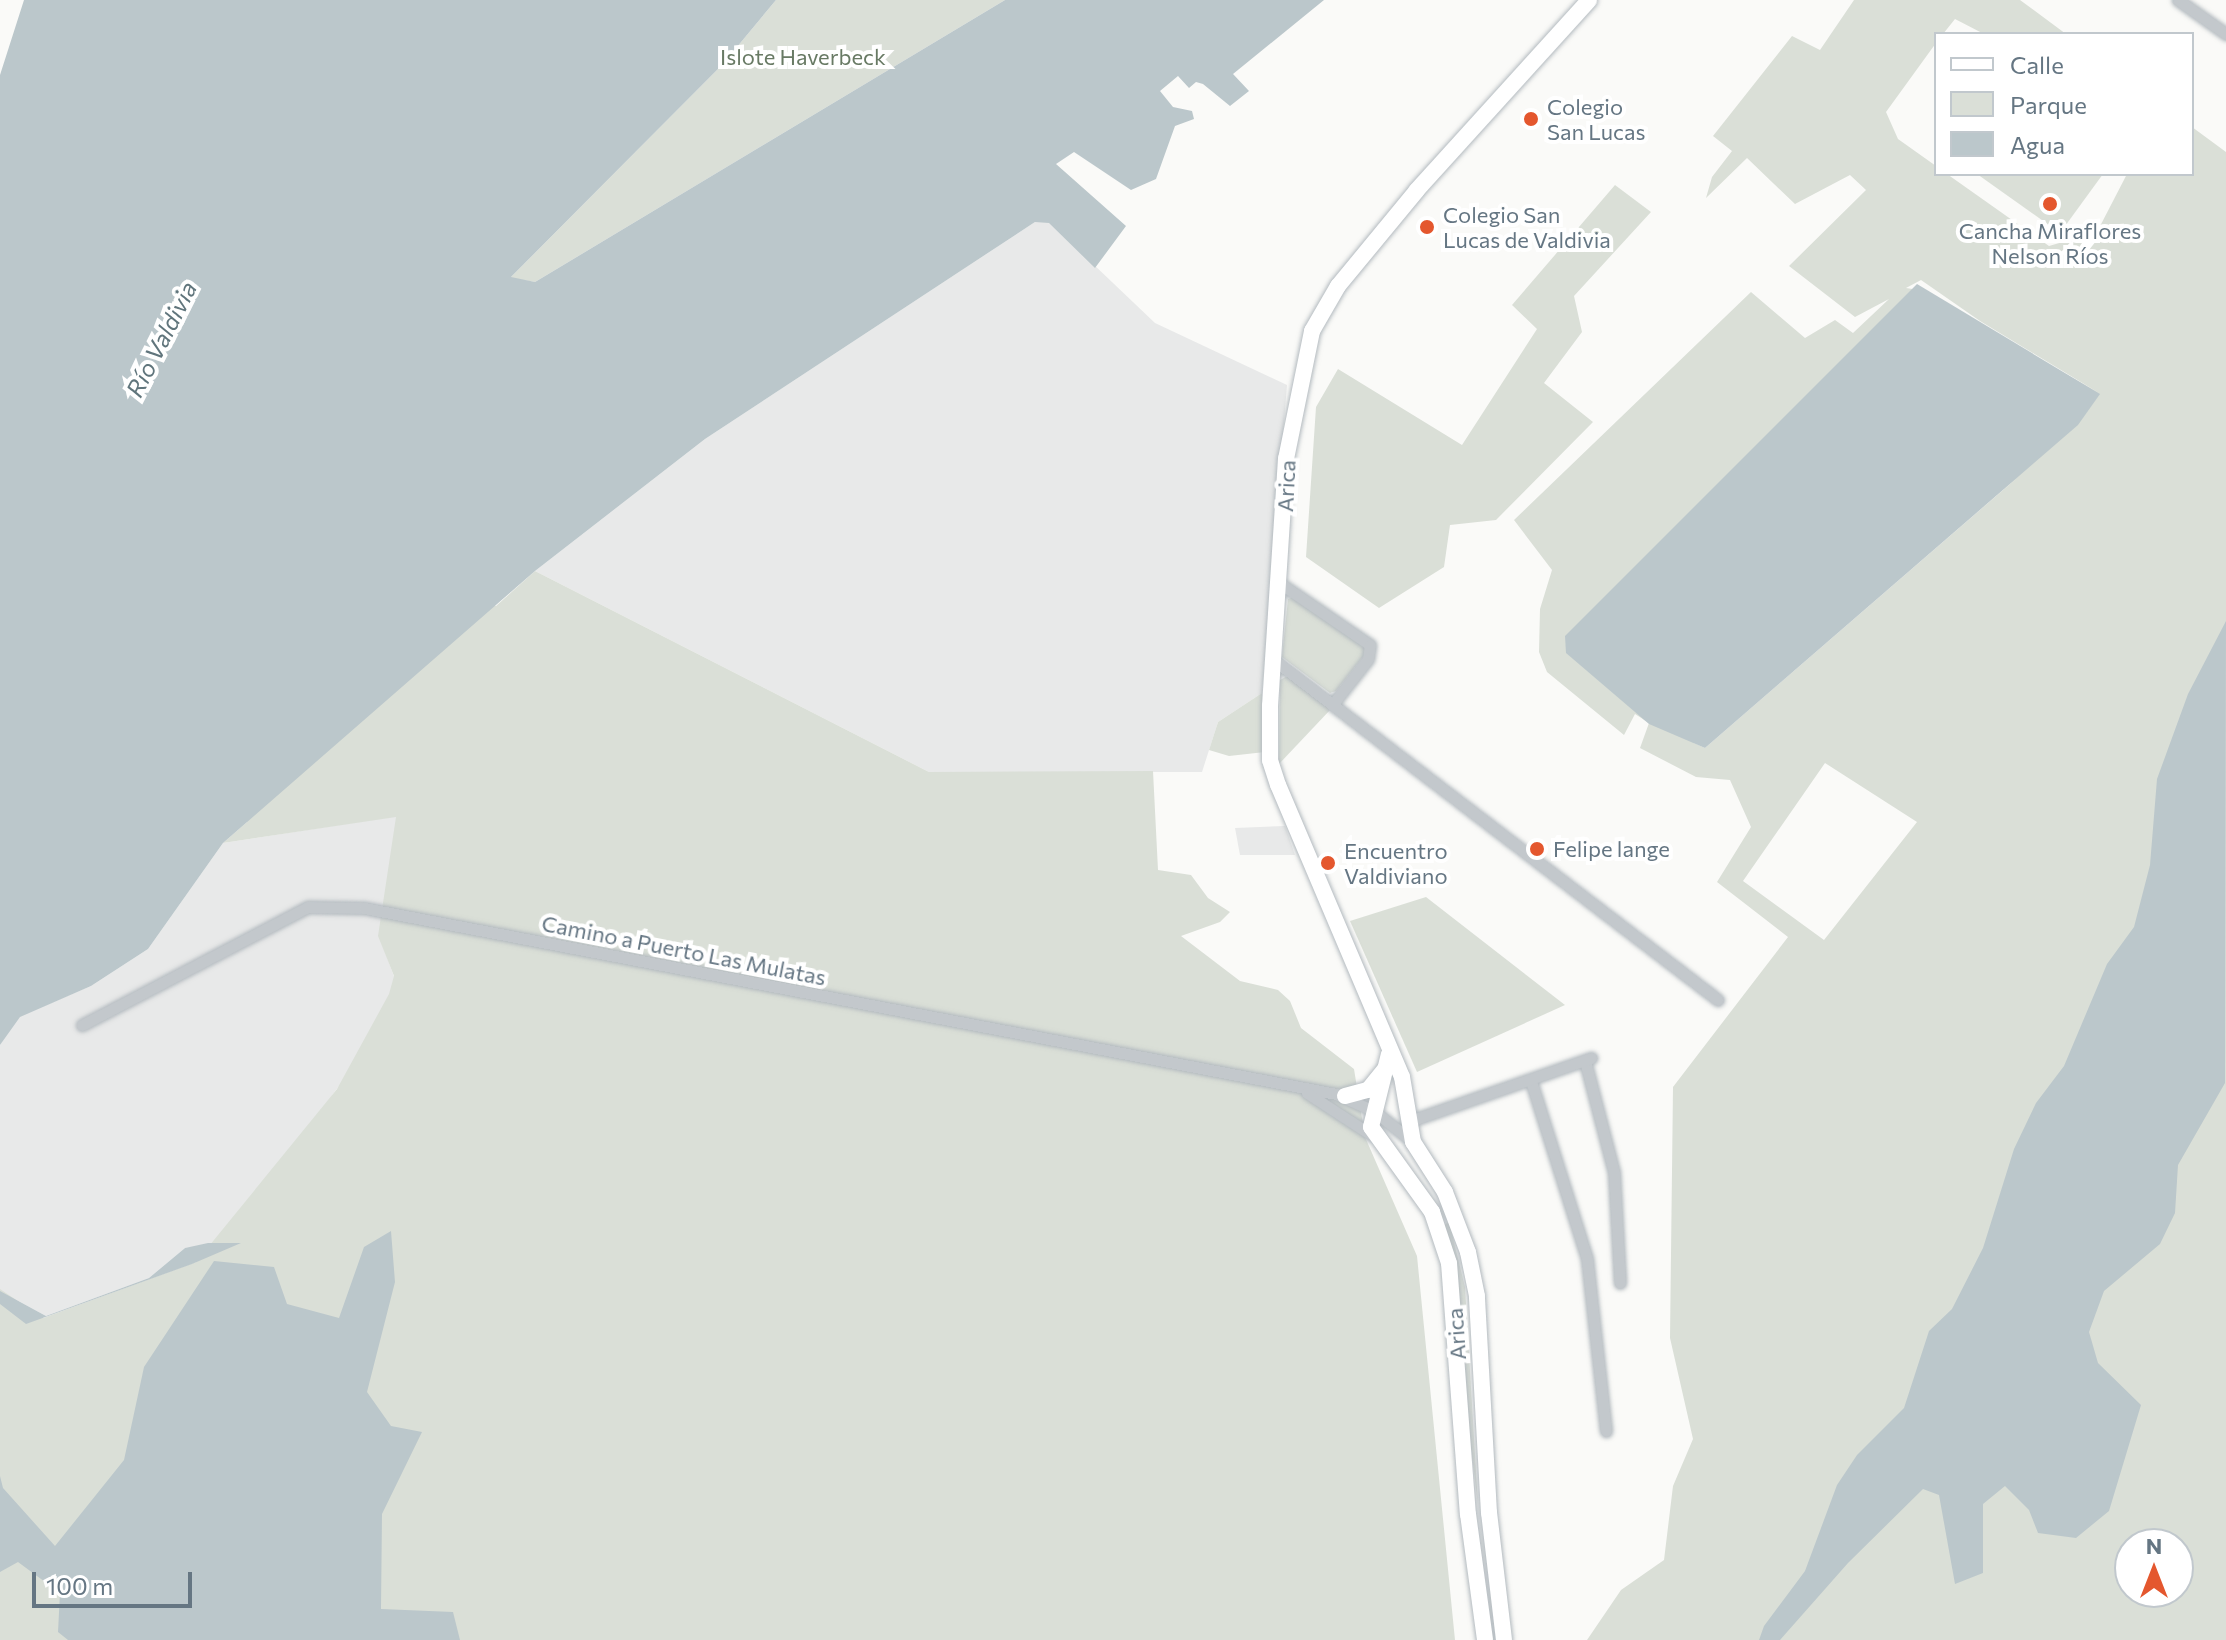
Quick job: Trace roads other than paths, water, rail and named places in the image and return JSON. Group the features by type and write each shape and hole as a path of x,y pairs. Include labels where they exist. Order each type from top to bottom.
{"main road":[{"name":"Arica","path":"1504,1640 1473,1274 1453,1209 1413,1142 1402,1077 1388,1059 1270,760 1274,660 1281,584 1286,459 1312,331 1338,286 1417,190 1589,0"},
{"path":"1345,1096 1368,1090 1388,1059"},
{"path":"1373,1136 1374,1111 1388,1059"},
{"name":"Arica","path":"1373,1136 1432,1212 1449,1263 1468,1514 1485,1640"}],"street":[{"path":"2178,0 2226,34"},
{"path":"1281,584 1370,645 1368,659 1333,704"},
{"path":"1274,660 1718,1000"},
{"name":"Camino a Puerto Las Mulatas","path":"82,1025 308,907 364,908 1303,1091 1345,1096 1374,1111 1413,1142"},
{"path":"1410,1121 1588,1059 1614,1172 1620,1283"},
{"path":"1531,1081 1587,1259 1606,1431"},
{"name":"Camino a Puerto Las Mulatas","path":"1303,1091 1373,1136"}],"water":[{"name":"Río Valdivia","path":"24,0 776,0 722,65 511,277 535,282 1005,0 1324,0 1233,74 1249,91 1230,106 1203,84 1196,82 1189,88 1178,76 1160,91 1173,107 1192,111 1194,119 1175,126 1156,179 1131,190 1074,152 1056,164 1126,226 1095,268 1049,223 1035,222 705,439 535,571 223,843 148,949 91,986 20,1017 0,1045 0,75"},
{"path":"1917,284 2100,394 2078,425 1705,748 1649,724 1566,653 1565,636"},
{"path":"2226,621 2225,1083 2178,1165 2175,1213 2160,1244 2104,1291 2089,1332 2098,1363 2141,1405 2109,1511 2076,1538 2038,1533 2029,1510 2005,1486 1983,1504 1983,1573 1955,1584 1939,1495 1923,1489 1848,1563 1780,1640 1759,1640 1764,1626 1805,1571 1837,1485 1857,1455 1904,1408 1929,1331 1952,1309 1983,1248 2014,1149 2036,1103 2064,1066 2107,964 2134,927 2150,865 2157,779 2188,694"},
{"path":"391,1231 395,1282 367,1392 391,1426 422,1432 382,1514 381,1609 453,1612 460,1640 68,1640 58,1632 60,1593 18,1562 0,1572 0,1476 3,1488 55,1546 124,1460 144,1367 214,1261 274,1267 287,1304 339,1318 364,1247"},
{"path":"208,1243 241,1243 192,1264 26,1324 0,1304 0,1291 46,1316 149,1278 185,1248"}],"place":[{"name":"Colegio San Lucas","path":"1531,119"},
{"name":"Cancha Miraflores Nelson Ríos","path":"2050,204"},
{"name":"Colegio San Lucas de Valdivia","path":"1427,227"},
{"name":"Felipe lange","path":"1537,849"},
{"name":"Encuentro Valdiviano","path":"1328,863"}],"park label":[{"name":"Islote Haverbeck","path":"803,57"}]}
